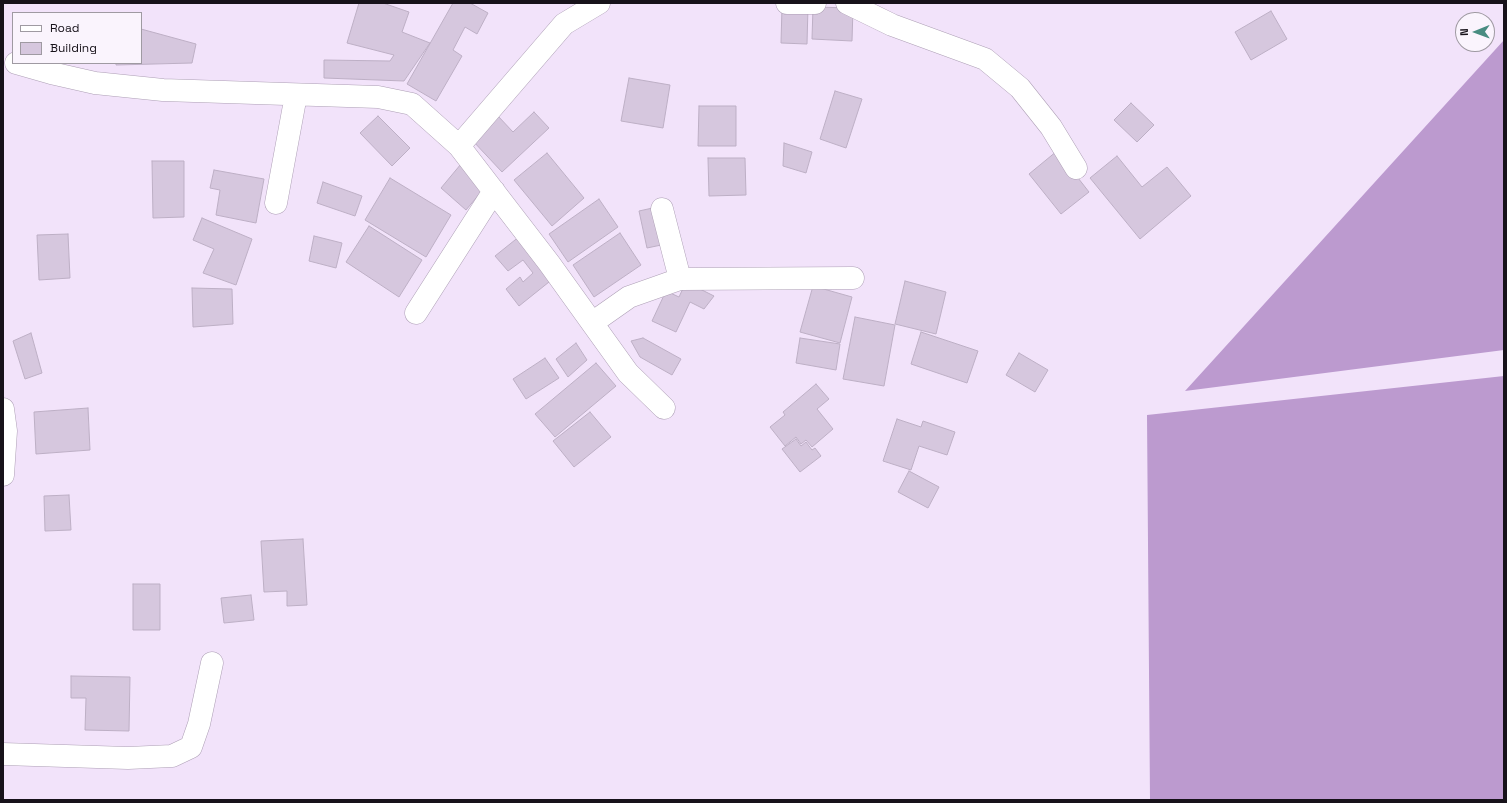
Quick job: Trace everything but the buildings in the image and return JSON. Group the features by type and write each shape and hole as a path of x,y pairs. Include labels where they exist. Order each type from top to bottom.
{"street":[{"path":"459,146 564,24 599,3"},
{"path":"787,3 815,3"},
{"path":"847,3 892,25 985,59 1020,88 1051,127 1076,168"},
{"path":"20,64 96,83 163,90 378,97 412,104 459,146 549,263 628,373 664,408"},
{"path":"276,203 296,95"},
{"path":"416,313 494,191"},
{"path":"662,209 680,279"},
{"path":"592,323 629,297 680,279 853,278"},
{"path":"3,409 6,431 3,475"},
{"path":"3,754 128,758 172,756 191,747 199,724 212,663"}],"shaded area":[{"path":"1504,40 1504,350 1185,391 1493,52 1495,52 1495,50"},
{"path":"1504,376 1504,800 1150,800 1147,415"}]}
